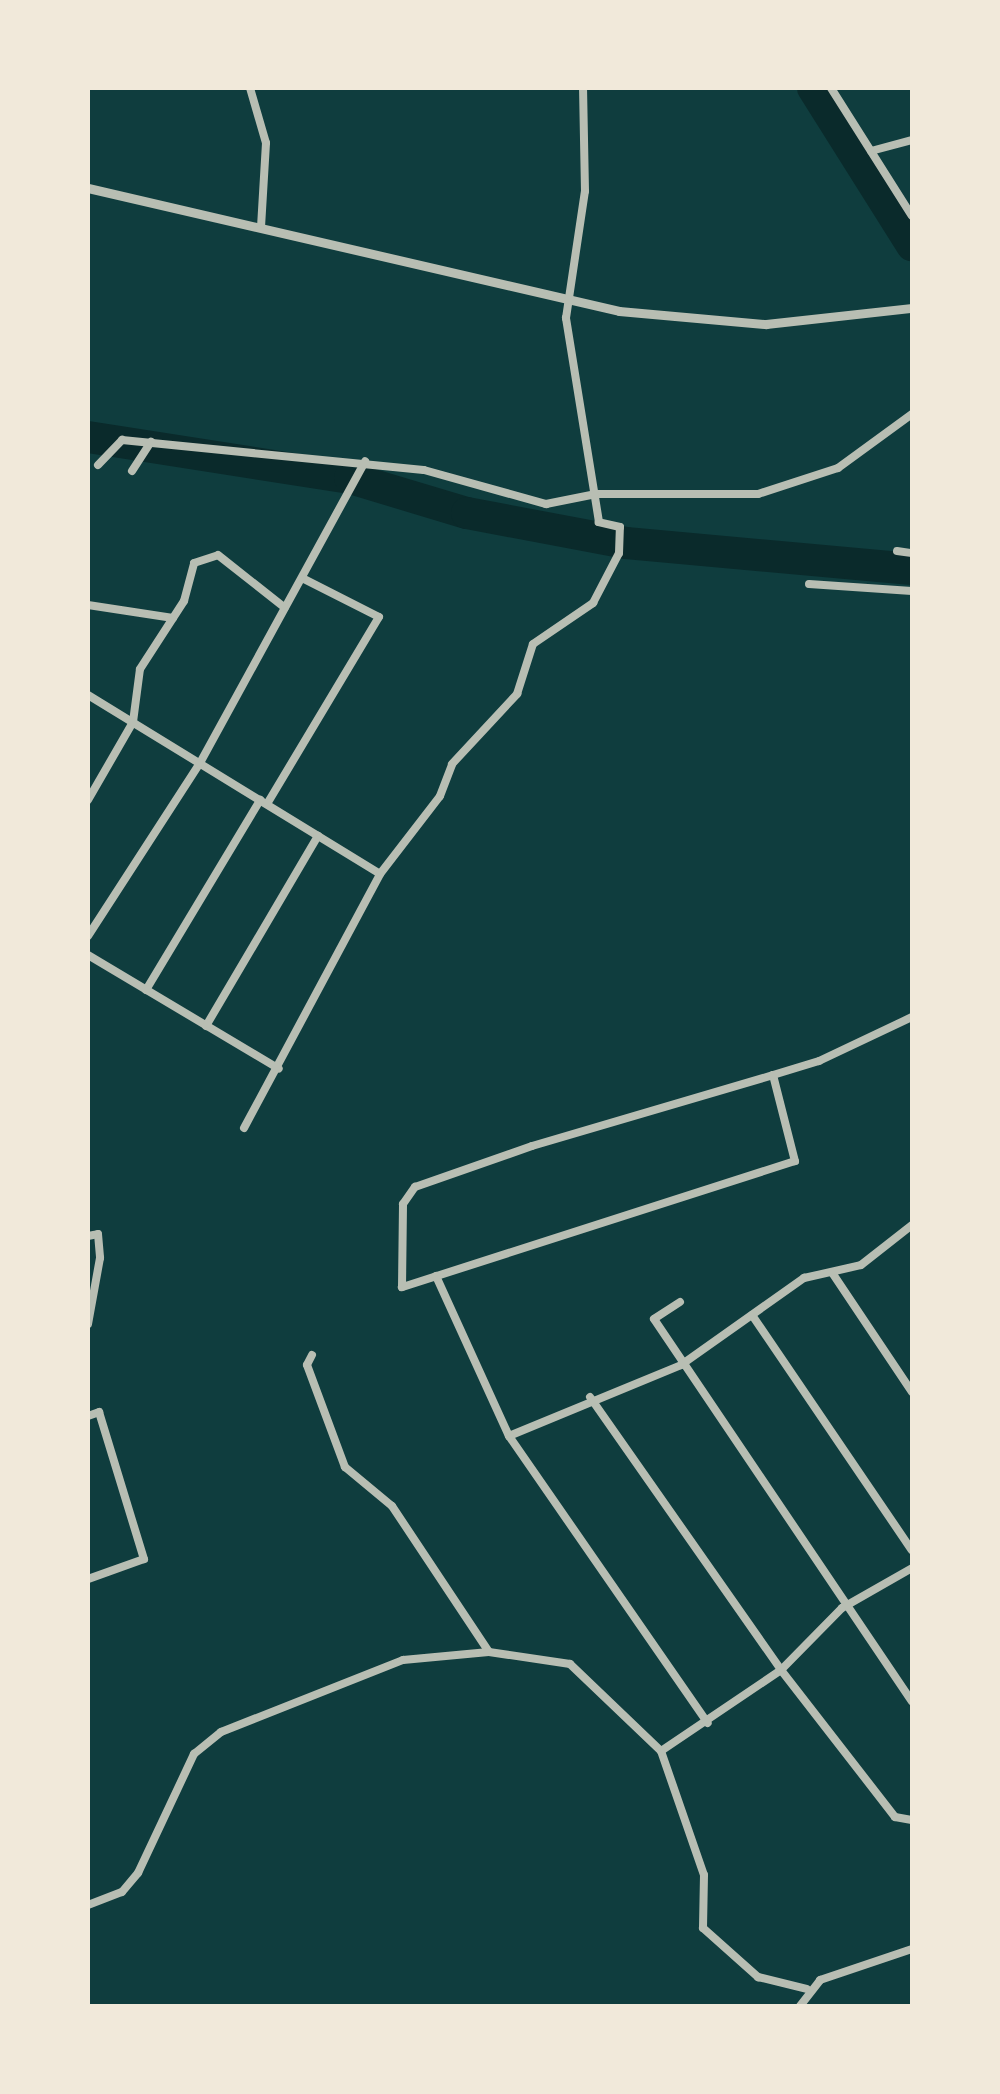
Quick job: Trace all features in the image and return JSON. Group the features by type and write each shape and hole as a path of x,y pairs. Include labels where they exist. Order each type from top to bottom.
{"street":[{"path":"250,88 266,143 261,226"},
{"path":"244,1128 279,1069 380,874 440,796 452,764 517,694 533,644 593,603 618,553 620,532 598,522 568,299 585,191 583,88"},
{"path":"831,88 912,216"},
{"path":"871,150 912,140"},
{"path":"88,188 568,299 766,324 912,308"},
{"path":"98,465 122,440 151,442 365,462 546,504 596,494 801,486 912,414"},
{"path":"132,471 151,442"},
{"path":"88,936 200,763 365,462"},
{"path":"896,551 912,552"},
{"path":"88,800 132,722 140,669 173,618 194,563 218,555 285,608"},
{"path":"146,990 379,616 302,578"},
{"path":"808,584 912,591"},
{"path":"88,604 173,618"},
{"path":"88,695 380,874"},
{"path":"206,1026 318,836"},
{"path":"88,955 279,1069"},
{"path":"773,1075 796,1161 402,1288 397,1268 403,1204 416,1188 773,1075 912,1017"},
{"path":"508,1436 590,1397 681,1365 804,1278 833,1274 911,1230"},
{"path":"88,1236 98,1234 100,1258 88,1324"},
{"path":"833,1274 912,1392"},
{"path":"436,1276 508,1436 708,1723"},
{"path":"680,1302 654,1318 681,1365 842,1608 912,1701"},
{"path":"752,1314 912,1550"},
{"path":"312,1355 308,1365 345,1467 392,1506 489,1652"},
{"path":"590,1397 780,1670 896,1817 912,1820"},
{"path":"88,1416 99,1412 144,1559 88,1579"},
{"path":"661,1751 708,1723 780,1670 842,1608 912,1568"},
{"path":"88,1905 122,1892 138,1873 194,1754 221,1732 403,1660 489,1652 570,1664 661,1751 704,1876 702,1928 758,1978 808,1990 912,1949"},
{"path":"800,2006 808,1990"}],"waterway":[{"path":"813,88 912,245"},
{"path":"88,437 350,478 467,513 626,543 912,569"}]}
